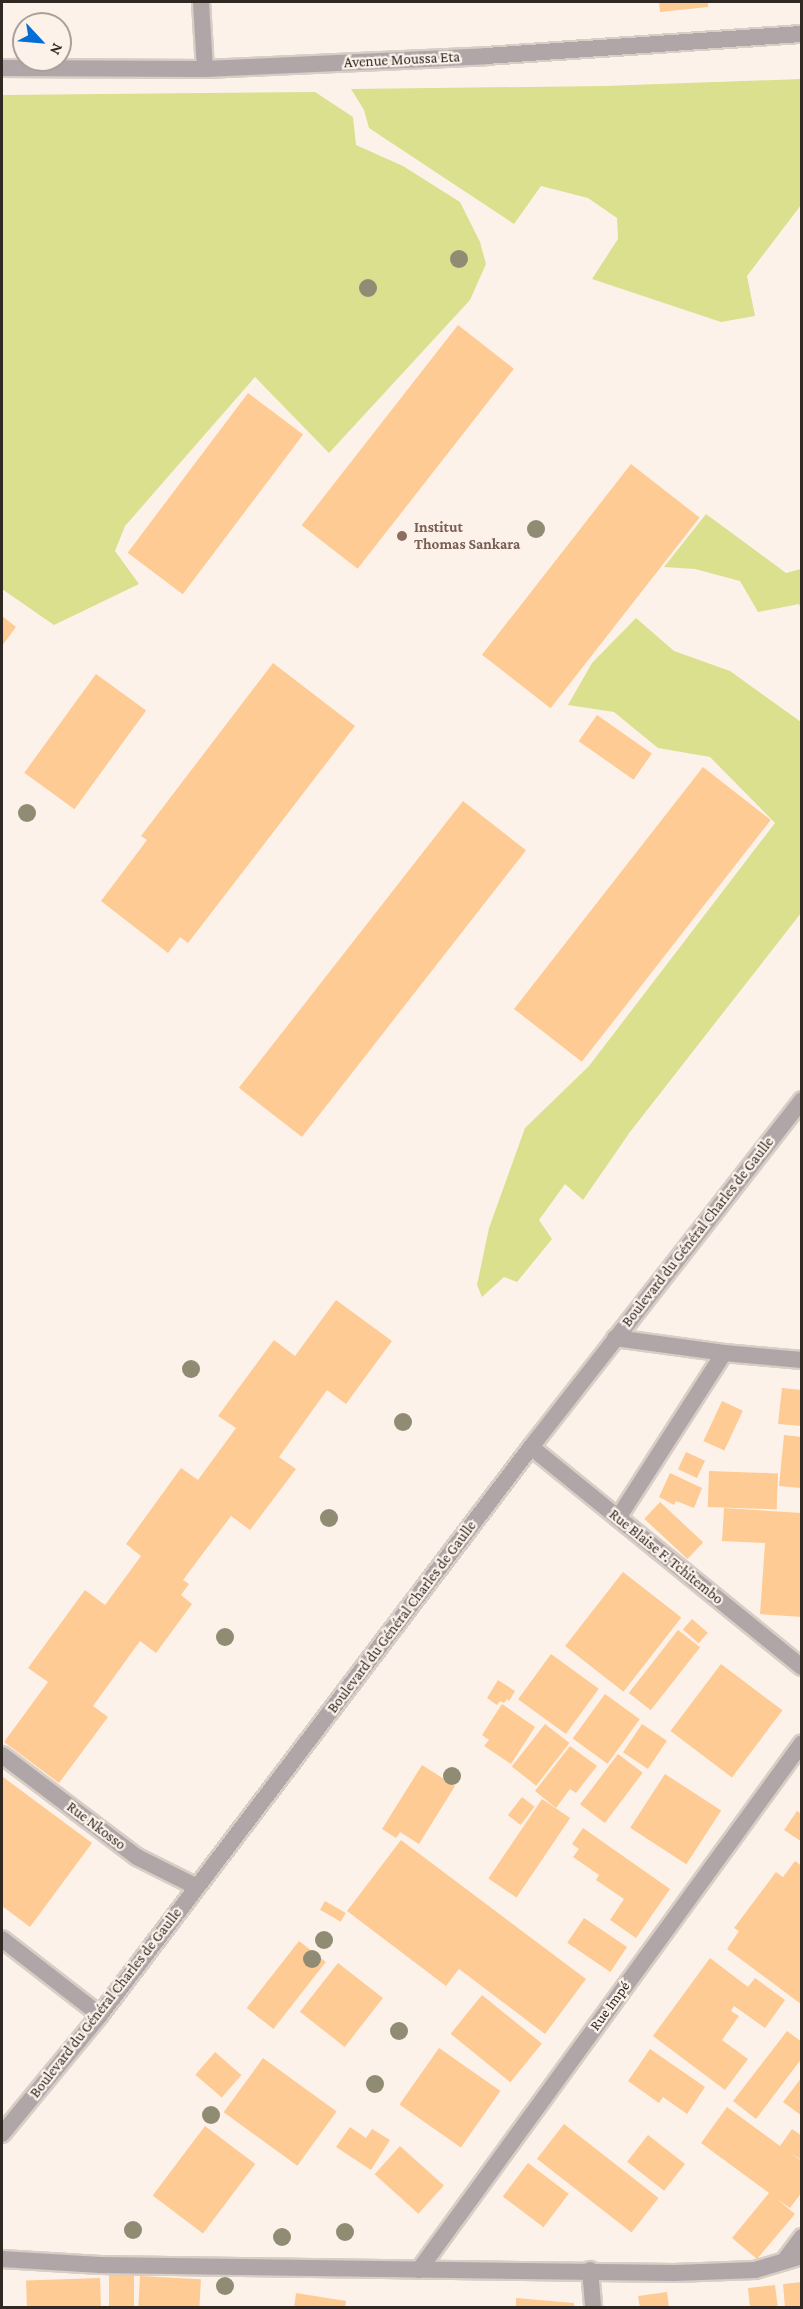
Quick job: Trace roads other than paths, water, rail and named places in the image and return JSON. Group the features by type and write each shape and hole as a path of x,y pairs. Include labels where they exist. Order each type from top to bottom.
{"street":[{"path":"201,2 205,69"},
{"name":"Avenue Moussa Eta","path":"2,68 205,69 486,56 801,34"},
{"name":"Boulevard du Général Charles de Gaulle","path":"2,2134 100,2015 531,1447 801,1100"},
{"path":"615,1338 724,1353 801,1360"},
{"path":"618,1518 724,1353"},
{"name":"Rue Blaise F. Tchitembo","path":"531,1447 801,1667"},
{"name":"Rue Impé","path":"419,2270 801,1743"},
{"name":"Rue Nkosso","path":"2,1755 137,1857 197,1887"},
{"path":"2,1939 100,2015"},
{"path":"784,2261 801,2237"},
{"path":"2,2259 100,2265 727,2272 755,2270 801,2256"},
{"path":"590,2270 593,2307"}],"place":[{"name":"Institut Thomas Sankara","path":"402,536"}]}
